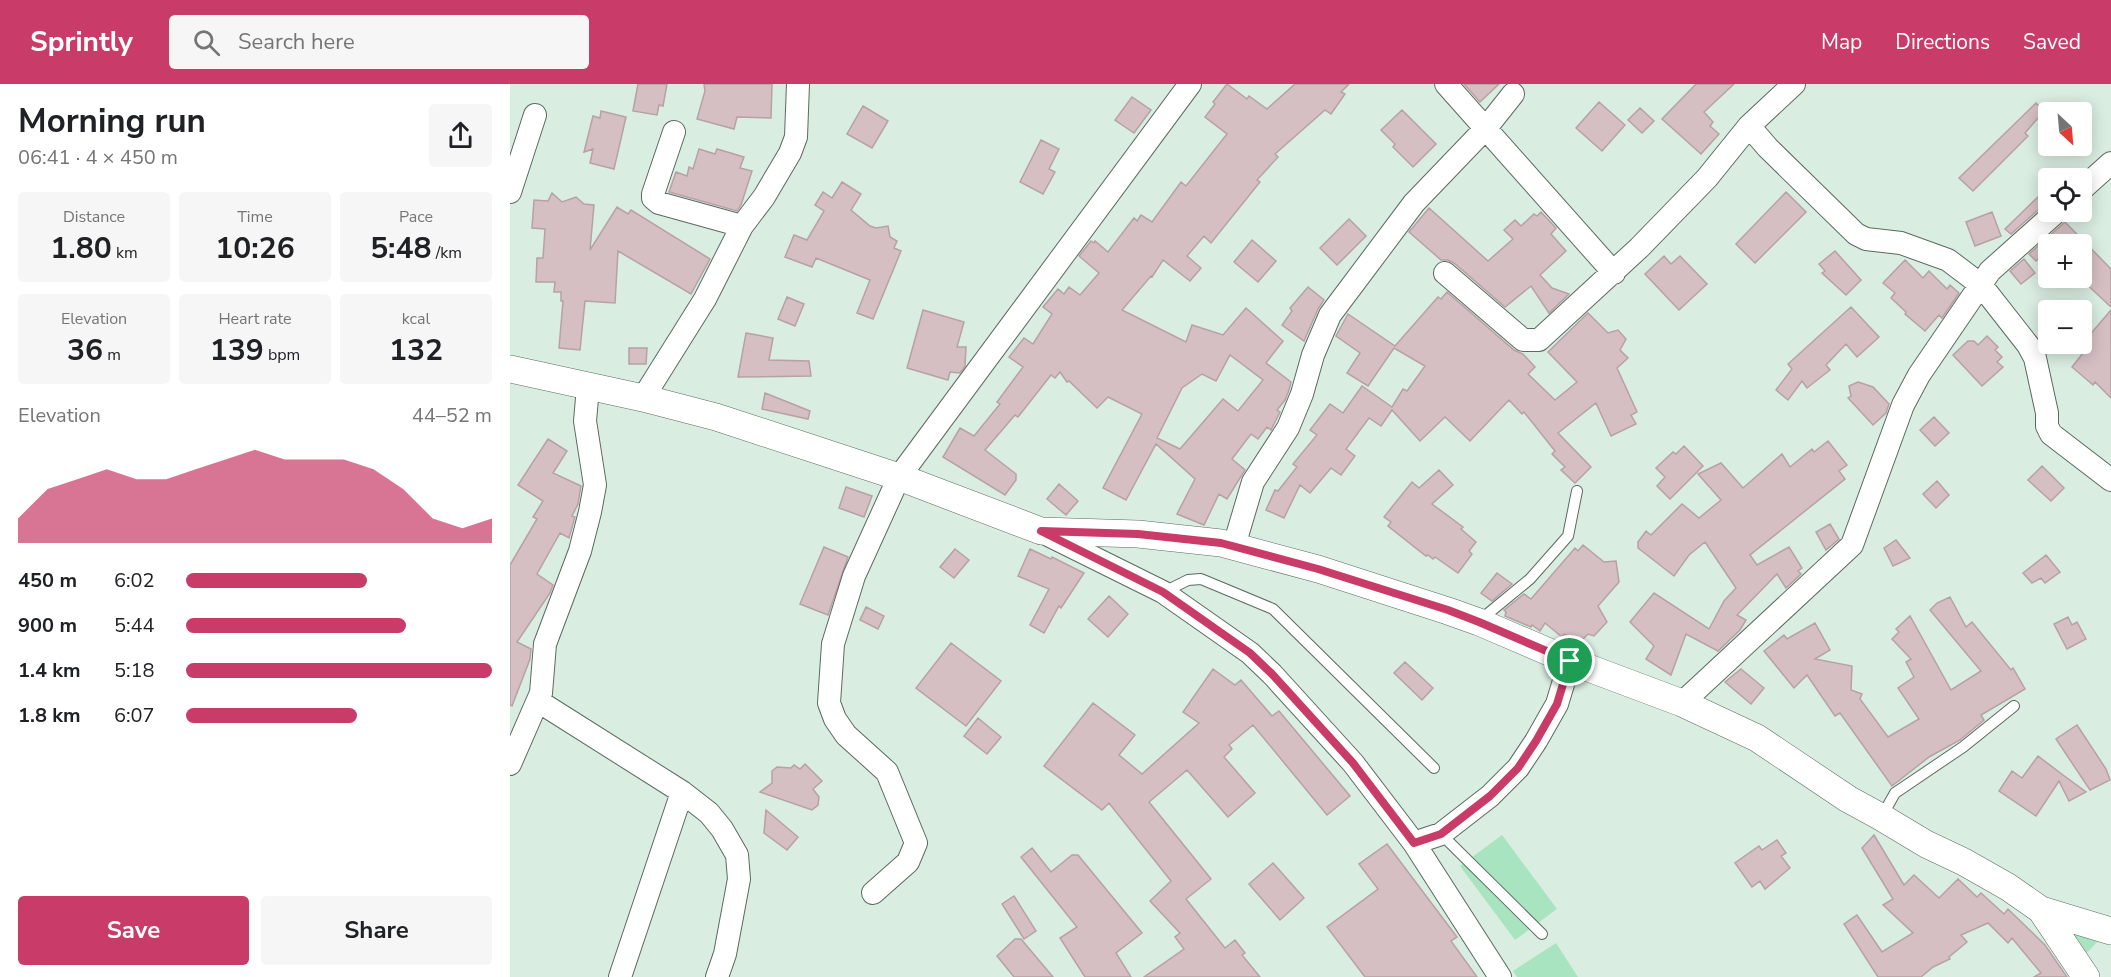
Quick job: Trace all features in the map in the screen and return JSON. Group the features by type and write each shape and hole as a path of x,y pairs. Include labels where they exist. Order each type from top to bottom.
{"street":[{"path":"643,398 705,299 742,226 764,196 790,153 796,137 798,84"},
{"path":"873,893 908,862 916,843 887,772 846,735 835,719 829,702 833,644 854,576 898,477 1190,84"},
{"path":"1446,84 1614,273"},
{"path":"1444,273 1523,340 1539,340 1614,273 1707,177 1749,126 1794,84"},
{"path":"1234,546 1253,482 1288,428 1302,394 1313,355 1330,315 1414,203 1486,128 1513,94"},
{"path":"510,192 535,115"},
{"path":"1749,126 1768,148 1856,234 1866,239 1901,243 1948,260 1981,285 2028,345 2035,358 2047,413 2047,426 2051,434 2111,480"},
{"path":"674,132 653,198 659,203 742,226"},
{"path":"2092,180 2111,163"},
{"path":"1682,703 1852,545 1903,405 1919,375 1990,271 2045,222"},
{"path":"510,369 643,398 716,417 898,477 1041,531 1163,592 1250,653 1353,763 1414,843 1500,977"},
{"path":"510,764 541,693 545,644 580,551 595,485 585,421 588,387"},
{"path":"1041,531 1138,534 1221,543 1318,569 1479,622 1570,661 1682,703 1757,738 1848,799 1926,844 2008,887 2041,910 2111,931"},
{"path":"1414,843 1441,834 1490,796 1518,768 1557,704 1570,661"},
{"path":"538,701 682,792 709,813 722,829 737,855 739,879 725,954 717,977"},
{"path":"620,977 682,792"},
{"path":"2041,910 2086,977"}],"lane":[{"path":"1479,622 1530,579 1568,536 1576,491"},
{"path":"1163,592 1188,580 1201,579 1273,609 1434,768"},
{"path":"1881,817 1895,793 1963,747 2014,706"},
{"path":"1441,834 1542,934"}],"green space":[{"path":"1502,835 1557,909 1515,940 1460,866"},
{"path":"2060,923 2100,939 2083,957"},
{"path":"1556,943 1578,977 1517,977 1513,971"}],"building":[{"path":"638,84 667,84 663,106 659,105 657,115 633,111"},
{"path":"704,84 772,84 771,118 737,117 734,129 697,119 705,91"},
{"path":"1227,84 1247,99 1249,96 1267,109 1295,84 1349,84 1341,92 1345,94 1331,114 1325,110 1275,154 1278,157 1257,180 1260,182 1211,243 1204,236 1187,256 1201,268 1190,281 1163,260 1152,277 1122,310 1186,342 1192,325 1223,335 1246,308 1283,341 1266,363 1291,382 1289,390 1277,410 1280,412 1271,430 1267,427 1258,439 1251,434 1232,459 1245,470 1227,499 1219,494 1204,525 1177,514 1195,479 1156,444 1126,500 1103,488 1142,414 1108,397 1097,408 1069,381 1067,382 1060,372 1055,378 1051,375 1018,417 1015,415 985,450 1016,474 1016,480 1005,495 943,457 960,428 974,436 1000,404 997,402 1023,367 1009,357 1024,338 1033,344 1052,314 1043,307 1058,289 1064,294 1069,287 1080,295 1099,273 1079,256 1091,241 1094,243 1095,241 1108,252 1134,218 1137,221 1141,215 1152,222 1181,182 1186,186 1227,134 1205,117 1215,104 1213,102","holes":["1230,355 1263,380 1238,411 1223,399 1180,449 1157,438 1182,388 1202,374 1216,381"]},
{"path":"1464,84 1499,84 1480,102"},
{"path":"1696,84 1734,84 1704,112 1713,122 1710,126 1719,134 1701,154 1662,119"},
{"path":"1132,97 1151,110 1134,133 1115,120"},
{"path":"1599,102 1625,125 1602,151 1576,128"},
{"path":"2036,103 2038,105 2038,118 2025,133 2028,136 1973,191 1959,178"},
{"path":"863,106 888,121 872,148 847,134"},
{"path":"1640,108 1654,121 1642,133 1628,120"},
{"path":"1402,110 1436,144 1413,167 1393,147 1395,144 1381,130"},
{"path":"601,111 626,117 614,169 590,163 593,149 584,152 593,116 600,118"},
{"path":"1041,140 1059,149 1049,169 1055,172 1043,194 1020,182"},
{"path":"699,149 715,154 717,149 744,157 740,168 752,171 737,211 669,192 676,172 687,176 689,167 693,169"},
{"path":"842,182 861,194 851,210 870,226 876,228 888,226 890,237 897,241 894,248 901,251 873,319 857,313 870,280 816,258 812,267 785,257 794,235 807,240 824,211 815,205 823,192 832,198"},
{"path":"1786,192 1806,212 1755,263 1736,244"},
{"path":"552,193 562,202 576,197 584,204 594,205 590,250 617,207 628,214 631,210 710,259 691,294 618,251 615,303 585,301 580,350 559,348 563,301 561,301 561,292 554,292 555,282 536,282 537,258 543,258 545,229 532,228 534,200 548,201"},
{"path":"2038,197 2038,210 2011,234 2005,229"},
{"path":"1429,208 1488,261 1513,239 1504,230 1515,220 1521,226 1534,214 1537,216 1541,212 1556,228 1551,234 1566,251 1540,275 1552,288 1569,294 1549,313 1531,286 1505,307 1454,263 1441,260 1409,232"},
{"path":"1992,212 2001,236 1975,246 1966,222"},
{"path":"1349,219 1366,236 1337,265 1320,248"},
{"path":"2065,222 2077,234 2052,234"},
{"path":"1252,240 1276,261 1258,282 1234,262"},
{"path":"2038,246 2036,261 2029,254"},
{"path":"2092,250 2111,269 2111,307 2091,288"},
{"path":"1835,251 1861,280 1846,295 1822,273 1825,271 1819,264"},
{"path":"1664,256 1671,264 1680,256 1707,284 1679,310 1645,274"},
{"path":"2024,259 2035,273 2021,284 2010,271"},
{"path":"1905,260 1923,278 1929,271 1947,289 1950,285 1959,293 1942,318 1939,315 1925,331 1891,298 1895,293 1883,283"},
{"path":"1308,287 1324,300 1304,341 1282,325 1292,311 1290,308"},
{"path":"1447,292 1514,350 1523,354 1535,367 1528,374 1555,400 1577,382 1548,352 1588,313 1608,333 1618,330 1626,339 1620,350 1628,358 1617,368 1637,412 1631,415 1636,424 1611,436 1596,403 1558,433 1591,467 1575,483 1561,470 1565,467 1552,454 1555,451 1524,412 1522,414 1509,400 1470,441 1445,417 1420,441 1392,410 1381,426 1369,418 1346,449 1355,456 1341,475 1331,468 1310,493 1300,485 1284,518 1266,510 1275,490 1278,491 1297,467 1293,464 1317,435 1310,430 1330,404 1343,413 1362,386 1392,407 1403,389 1407,391 1425,366 1394,348 1368,386 1347,373 1360,353 1336,336 1348,314 1395,346 1438,297 1441,299"},
{"path":"787,297 804,304 795,326 778,319"},
{"path":"1851,307 1879,337 1857,357 1846,344 1826,365 1830,370 1807,388 1802,381 1788,400 1776,390 1792,369 1788,364"},
{"path":"923,310 964,322 957,347 966,347 965,366 960,373 950,372 948,380 907,368"},
{"path":"2111,310 2111,398 2095,382 2093,385 2072,367 2082,354 2092,354 2092,332"},
{"path":"746,333 773,338 769,360 809,361 811,376 738,377"},
{"path":"1987,336 1998,347 1995,350 2002,357 1997,362 2003,367 1982,386 1953,355 1968,341 1974,341 1978,345"},
{"path":"629,348 647,348 646,364 629,364"},
{"path":"1858,382 1873,387 1889,404 1886,413 1873,425 1848,398 1851,396 1849,386"},
{"path":"765,393 810,411 808,419 762,409"},
{"path":"1934,417 1949,433 1935,446 1920,430"},
{"path":"548,439 567,451 553,473 581,486 578,504 572,516 575,517 569,538 560,533 537,574 553,585 517,642 531,649 530,659 512,706 510,705 510,565 537,519 533,517 543,501 518,485"},
{"path":"1828,441 1847,465 1839,471 1845,479 1750,555 1757,565 1789,547 1802,568 1798,571 1801,574 1786,588 1777,574 1737,615 1746,620 1740,630 1718,651 1686,634 1671,675 1646,659 1654,646 1630,622 1654,593 1709,629 1724,601 1736,588 1705,542 1689,555 1674,576 1638,548 1638,542 1646,531 1651,535 1682,504 1699,518 1721,500 1698,474 1721,463 1743,488 1782,454 1790,467 1812,449 1814,452"},
{"path":"1684,446 1703,466 1670,499 1657,486 1665,477 1656,468 1673,452 1676,454"},
{"path":"2042,466 2064,488 2051,501 2028,480"},
{"path":"1439,470 1453,485 1432,504 1463,527 1461,529 1476,542 1469,551 1472,554 1458,573 1435,557 1433,559 1426,556 1388,526 1391,522 1384,517 1412,482 1419,488"},
{"path":"1937,481 1949,495 1936,508 1923,494"},
{"path":"1059,484 1078,501 1066,515 1047,499"},
{"path":"846,487 872,496 864,517 839,508"},
{"path":"1830,524 1839,539 1826,550 1816,532"},
{"path":"1896,540 1910,558 1893,566 1884,548"},
{"path":"1583,545 1604,562 1616,561 1619,582 1598,606 1607,622 1594,636 1588,634 1580,642 1564,634 1562,637 1545,623 1540,631 1532,625 1531,627 1505,616 1504,610 1524,594 1531,599 1575,548 1578,551"},
{"path":"824,547 848,557 828,615 800,604"},
{"path":"955,549 969,560 954,578 940,567"},
{"path":"1030,549 1084,573 1061,608 1059,606 1044,633 1030,625 1049,589 1018,576"},
{"path":"2046,555 2060,572 2045,583 2041,578 2032,583 2023,573"},
{"path":"1497,573 1512,584 1492,601 1481,593"},
{"path":"1109,596 1128,614 1108,637 1088,619"},
{"path":"1950,597 1966,627 1972,622 2011,670 2013,668 2025,689 1981,715 1984,720 1960,740 1929,757 1892,786 1840,713 1835,716 1807,675 1794,688 1764,651 1784,635 1787,639 1815,623 1830,650 1815,659 1852,666 1851,690 1862,694 1860,699 1888,737 1919,719 1898,688 1914,677 1906,662 1911,659 1892,639 1899,632 1896,629 1910,616 1951,690 1981,671 1930,610 1937,603"},
{"path":"866,607 884,616 878,629 860,620"},
{"path":"2068,617 2072,625 2077,622 2086,639 2067,649 2054,624"},
{"path":"951,643 1001,681 966,726 916,688"},
{"path":"1405,662 1433,688 1422,700 1394,673"},
{"path":"1213,669 1235,685 1241,680 1272,716 1279,711 1350,796 1327,815 1253,725 1229,745 1232,749 1224,757 1255,793 1228,817 1187,770 1149,802 1211,879 1186,899 1225,948 1235,940 1245,953 1242,955 1260,977 1144,977 1184,949 1175,937 1180,933 1150,901 1171,881 1109,803 1102,810 1044,766 1093,703 1135,735 1119,755 1142,774 1199,723 1183,712"},
{"path":"1741,669 1764,688 1751,704 1725,682"},
{"path":"978,718 1001,737 987,754 964,736"},
{"path":"2077,725 2106,769 2110,780 2090,790 2056,739"},
{"path":"2038,756 2086,792 2069,801 2059,781 2036,816 1999,791 2012,771 2022,778"},
{"path":"805,764 822,781 813,789 819,797 818,805 812,810 760,792 772,783 772,771 777,767 791,768 794,765 800,769"},
{"path":"766,810 798,837 787,850 764,833"},
{"path":"1874,835 1904,885 1914,875 1939,898 1958,879 1977,897 1981,893 2004,914 2008,909 2045,945 2067,977 2034,977 2041,973 2012,938 2008,943 1988,923 1961,935 1967,942 1949,957 1950,959 1933,967 1921,977 1878,977 1844,924 1857,915 1882,952 1913,933 1883,905 1893,899 1862,848"},
{"path":"1777,840 1786,853 1781,856 1790,868 1765,889 1760,881 1752,887 1735,863 1759,846 1762,850"},
{"path":"1387,844 1457,937 1451,941 1477,977 1365,977 1327,927 1378,889 1359,864"},
{"path":"1032,848 1051,872 1072,855 1078,855 1142,933 1116,953 1131,977 1085,977 1060,938 1077,927 1021,857"},
{"path":"1273,863 1304,898 1280,920 1249,884"},
{"path":"1014,896 1036,931 1024,939 1002,904"},
{"path":"1015,939 1021,939 1053,977 1014,977 997,956"}],"route":[{"path":"1041,531 1138,534 1221,543 1318,569 1448,610 1570,661 1557,704 1518,768 1490,796 1441,834 1414,843 1353,763 1250,653 1163,592 1041,531"}]}
